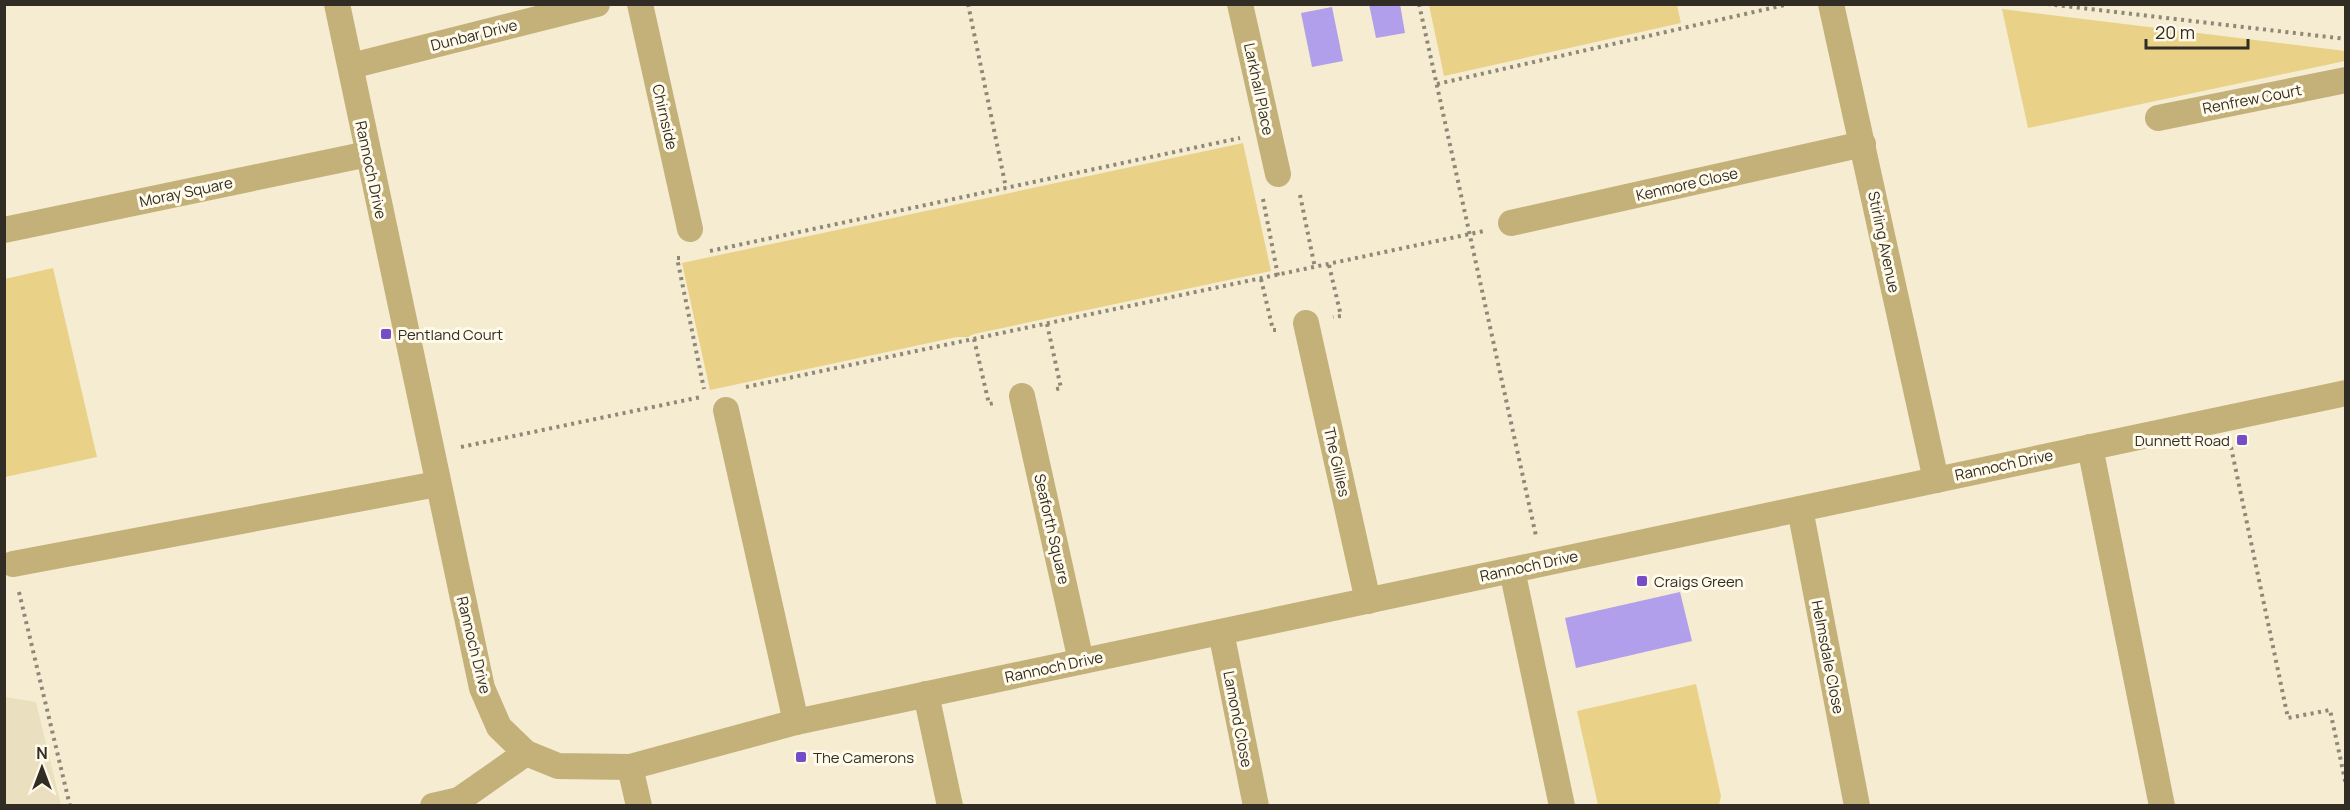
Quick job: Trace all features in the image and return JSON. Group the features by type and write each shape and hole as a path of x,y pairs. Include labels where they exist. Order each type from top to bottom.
{"street":[{"name":"Rannoch Drive","path":"337,4 482,688 499,727 526,753 558,766 630,767 796,722 2346,393"},
{"name":"Dunbar Drive","path":"351,66 597,4"},
{"name":"Chirnside","path":"640,4 690,229"},
{"name":"Larkhall Place","path":"1240,4 1268,132 1269,182"},
{"name":"Stirling Avenue","path":"1831,4 1936,480"},
{"name":"Renfrew Court","path":"2158,117 2346,81"},
{"name":"Kenmore Close","path":"1511,223 1863,144"},
{"name":"Moray Square","path":"4,230 368,154"},
{"name":"The Gillies","path":"1306,323 1368,601"},
{"name":"Seaforth Square","path":"1022,396 1081,661"},
{"path":"730,400 796,722"},
{"path":"2090,447 2162,806"},
{"path":"13,564 437,484"},
{"name":"Helmsdale Close","path":"1800,509 1857,806"},
{"path":"1512,570 1562,806"},
{"name":"Lamond Close","path":"1221,632 1256,806"},
{"path":"926,694 950,806"},
{"path":"433,806 459,800 526,753"},
{"path":"630,767 639,806"}],"path":[{"path":"968,4 1006,188"},
{"path":"1419,4 1542,564"},
{"path":"1437,84 1789,4"},
{"path":"2047,4 2346,39"},
{"path":"707,252 1268,132"},
{"path":"1269,182 1278,276"},
{"path":"1300,192 1315,268"},
{"path":"730,400 1278,276 1471,235 1511,223"},
{"path":"431,453 706,396 677,258 686,256"},
{"path":"2225,418 2288,718 2330,710 2346,784"},
{"path":"13,564 70,806"}],"shaded area":[{"path":"1429,5 1677,5 1681,23 1444,76"},
{"path":"2002,9 2345,51 2345,61 2028,128"},
{"path":"1243,143 1271,271 710,390 682,263"},
{"path":"53,268 97,457 5,477 5,279"},
{"path":"1696,684 1721,796 1719,805 1598,805 1577,711"},
{"path":"5,697 36,702 61,805 5,805"}],"building":[{"path":"1369,4 1400,4 1405,33 1376,38"},
{"path":"1332,7 1343,61 1312,67 1301,13"},
{"path":"1680,592 1692,641 1576,668 1565,618"}],"place":[{"name":"Pentland Court","path":"386,334"},
{"name":"Dunnett Road","path":"2242,440"},
{"name":"Craigs Green","path":"1642,581"},
{"name":"The Camerons","path":"801,757"}]}
